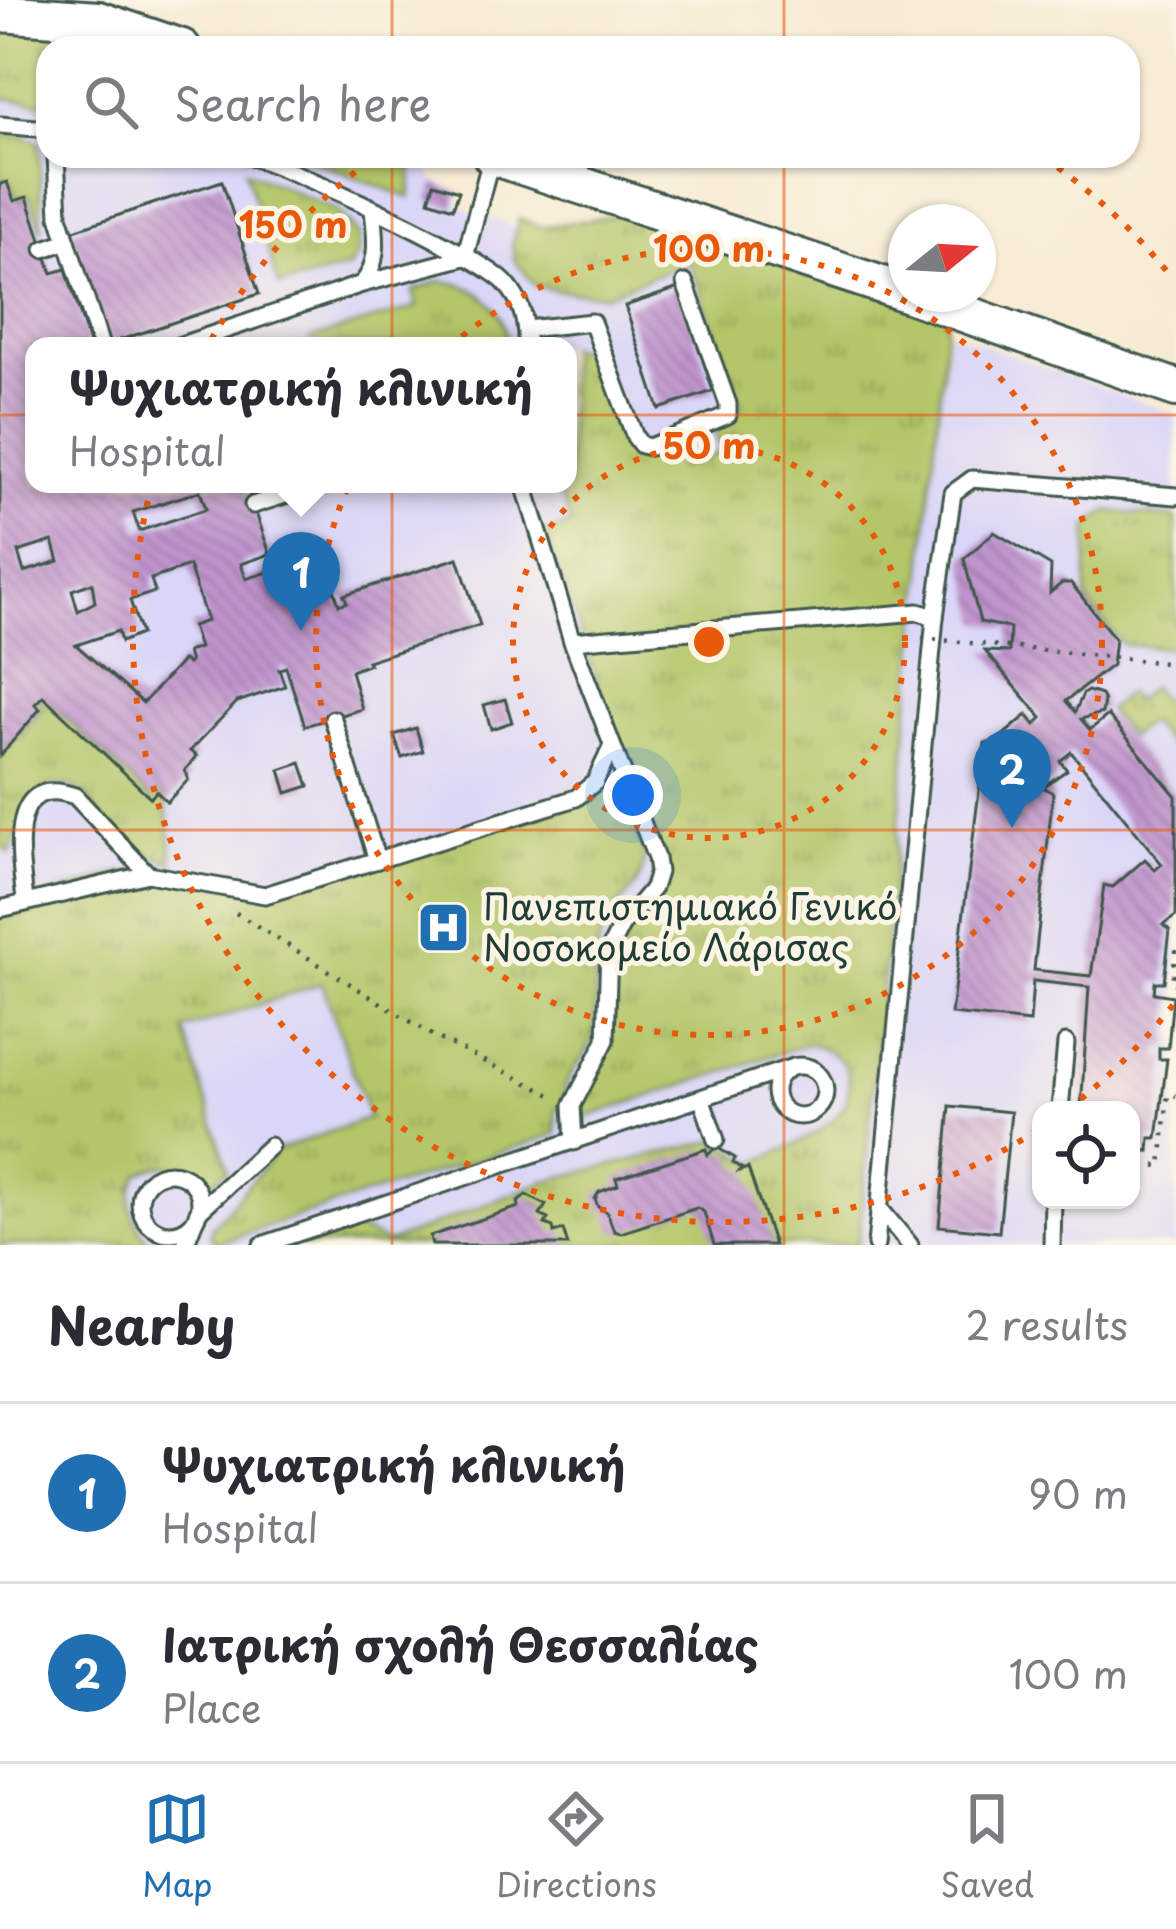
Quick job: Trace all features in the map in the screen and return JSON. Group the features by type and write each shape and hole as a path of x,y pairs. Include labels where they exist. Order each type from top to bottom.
{"street":[{"path":"0,14 98,20 146,36"},
{"path":"528,168 888,288"},
{"path":"959,312 1176,388"}],"lane":[{"path":"0,125 36,128"},
{"path":"57,168 59,216 98,337"},
{"path":"276,168 374,210 489,268 506,283 527,337 592,322 640,445 650,447 728,415 685,283"},
{"path":"466,257 489,168"},
{"path":"362,284 373,272 374,210"},
{"path":"44,249 67,241"},
{"path":"205,337 362,284 466,257"},
{"path":"876,1245 935,616 953,493 972,479 1176,496"},
{"path":"253,505 291,493"},
{"path":"527,493 572,641 658,872 609,950 607,1040 572,1106 574,1142"},
{"path":"572,641 918,612 935,616"},
{"path":"333,718 377,860"},
{"path":"0,909 148,874 265,895 576,798 595,782 611,748"},
{"path":"25,900 18,837 24,809 40,797 61,791 75,796 148,874"},
{"path":"1061,1101 1066,1043"},
{"path":"262,1245 788,1069"},
{"path":"702,1100 716,1140"},
{"path":"185,1245 198,1212 270,1146"},
{"path":"880,1209 910,1245"},
{"path":"1052,1245 1053,1209"}],"path":[{"path":"922,638 1176,664"},
{"path":"184,883 434,1036 572,1106"},
{"path":"1176,950 1172,985 1176,985"},
{"path":"1140,1164 1161,1166 1168,1095 1176,1096"},
{"path":"1162,1153 1176,1154"}],"shaded area":[{"name":"Πανεπιστημιακό Γενικό Νοσοκομείο Λάρισας","path":"0,23 36,42 36,168 422,168 434,181 460,192 457,206 515,227 519,219 541,227 644,211 888,290 888,312 948,312 940,397 949,332 1176,415 1176,1245 0,1245"}],"green space":[{"path":"0,24 81,25 112,36 36,36 36,102 0,98"},
{"path":"20,134 36,142 42,231 30,196 16,199 9,179 0,179 0,136"},
{"path":"331,168 413,168 410,198"},
{"path":"245,170 338,211 359,235 358,255 349,268 279,286"},
{"path":"644,211 888,290 888,312 948,312 858,1245 303,1245 355,1228 388,1243 545,1181 717,1140 755,1163 824,1127 847,1097 849,1085 842,1063 822,1048 807,1044 578,1120 575,1104 605,1040 609,962 651,886 658,859 546,533 571,524 560,493 577,493 577,349 589,352 642,451 653,455 671,451 678,469 720,452 715,430 742,405 689,262 604,295 536,286 514,260 512,243 519,219 541,227"},
{"path":"438,281 465,286 495,308 506,337 317,337 417,307 413,291"},
{"path":"1107,511 1176,518 1176,648 1123,645 1086,600 1088,527"},
{"path":"1151,687 1176,716 1176,752 1148,722 1129,737 1108,710 1127,693 1134,701"},
{"path":"43,697 150,798 156,792 166,802 173,863 125,838 85,796 67,786 48,786 10,853 0,845 0,757 41,710 36,704"},
{"path":"609,762 644,855 643,868 600,940 593,1036 556,1111 557,1134 216,1243 210,1235 212,1227 278,1150 369,1118 322,983 184,1030 228,1170 211,1183 171,1167 139,1174 131,1194 132,1211 150,1245 0,1245 0,912 123,872 247,889 576,804"}],"building":[{"path":"222,181 259,294 129,337 106,337 71,231"},
{"path":"7,182 14,201 27,197 52,273 66,269 87,337 25,337 25,493 194,493 133,512 139,531 206,509 201,493 249,493 270,554 241,564 246,579 323,555 339,605 347,602 344,595 458,558 480,625 367,661 369,664 351,671 362,709 305,726 286,667 279,669 285,686 237,702 190,751 197,756 185,770 188,780 167,802 156,791 151,798 43,696 35,704 40,709 0,756 0,184","holes":["53,541 59,561 24,572 18,552","189,566 207,621 192,626 199,648 187,652 190,662 183,660 143,703 76,645 118,631 121,642 141,634 130,600 155,592 151,579","92,583 95,602 78,611 72,590"]},
{"path":"434,183 459,191 453,208 429,200"},
{"path":"679,288 713,391 659,409 625,306"},
{"path":"994,532 1051,566 1050,593 1062,583 1071,583 1115,639 1112,665 1066,701 1075,712 1083,694 1101,695 1102,713 1081,719 1090,730 1108,715 1176,796 1176,916 1163,925 1170,930 1164,982 1155,982 1154,993 1173,996 1168,1048 1159,1048 1159,1059 1167,1059 1157,1138 1150,1138 1149,1151 1140,1150 1140,1101 1082,1101 1089,987 1033,981 1030,1022 951,1014 985,743 994,743 1027,715 1035,725 1042,718 985,651 1009,652 1010,628 980,622 964,559","holes":["1071,752 1162,864 1155,870 1145,859 1113,887 1104,885 1091,976 1034,970 1053,793 1043,787 1067,770 1060,761"]},
{"path":"505,699 512,722 491,729 484,705"},
{"path":"416,728 423,751 402,758 394,735"},
{"path":"301,763 309,786 287,793 280,770"},
{"path":"950,1106 1011,1112 999,1232 939,1226"},
{"path":"716,1147 735,1158 739,1171 748,1168 774,1245 714,1245 704,1212 697,1208 621,1233 614,1231 607,1212 598,1207 599,1192 618,1185 616,1178 706,1149 708,1155"},
{"path":"526,1195 546,1205 540,1215 548,1219 545,1224 554,1233 563,1230 568,1245 432,1245 430,1236 519,1207"}],"place":[{"name":"Ψυχιατρική κλινική","path":"301,631"},
{"name":"Ιατρική σχολή Θεσσαλίας","path":"1012,828"},
{"name":"Πανεπιστημιακό Γενικό Νοσοκομείο Λάρισας","path":"444,928"}]}
